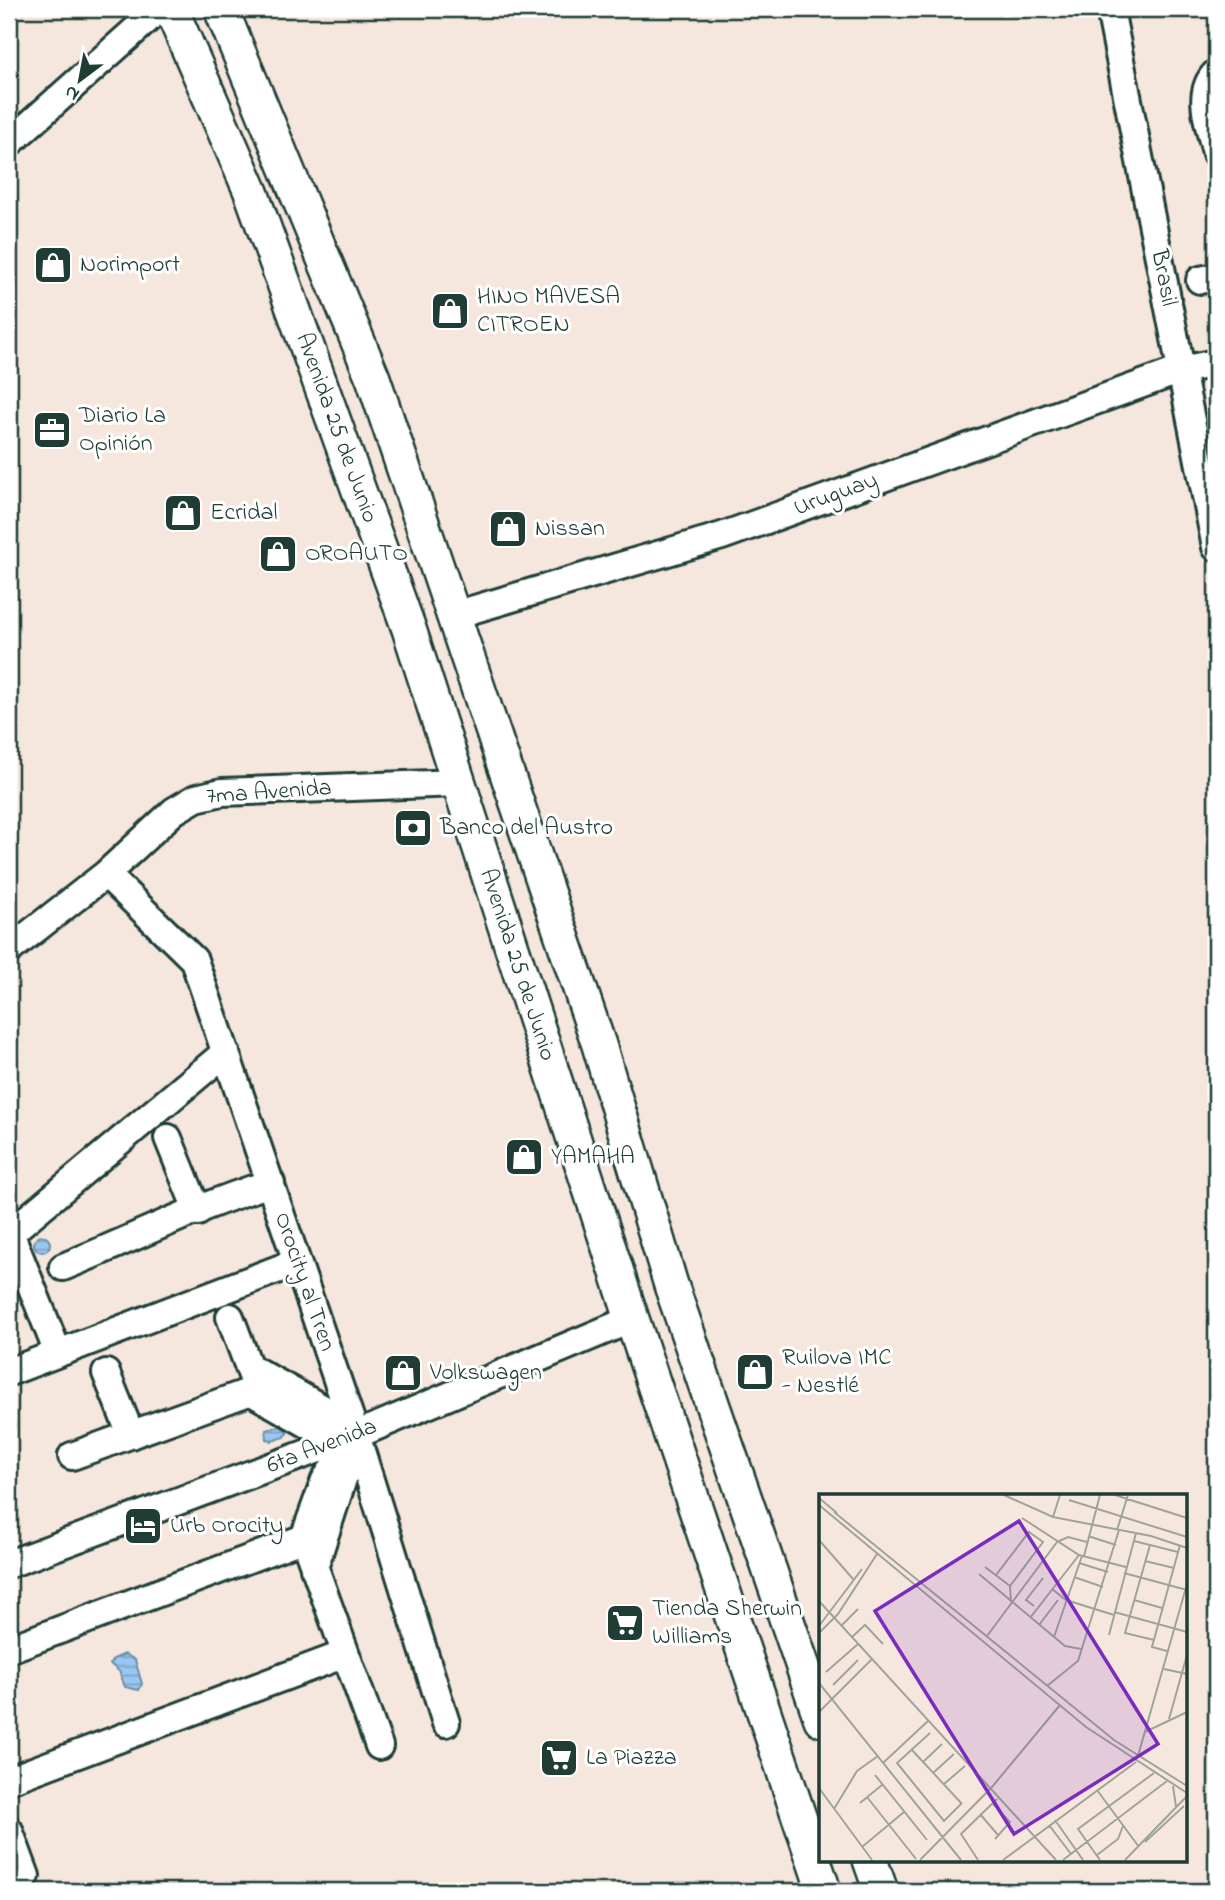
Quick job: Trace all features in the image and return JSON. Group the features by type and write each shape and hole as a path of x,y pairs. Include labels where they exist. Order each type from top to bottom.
{"main road":[{"name":"Avenida 25 de Junio","path":"171,9 251,192 410,629 632,1319 824,1891"},
{"name":"Avenida 25 de Junio","path":"221,9 373,378 451,615 599,1045 671,1285 819,1713"},
{"path":"632,1319 653,1313 673,1328 712,1426 731,1458"},
{"path":"871,1862 881,1891"}],"street":[{"path":"9,144 21,121 159,9"},
{"name":"Brasil","path":"1110,9 1216,547"},
{"path":"1216,73 1206,86 1203,96 1216,152"},
{"name":"Uruguay","path":"451,615 722,536 1181,370 1216,363"},
{"name":"7ma Avenida","path":"9,950 106,874 174,811 195,798 222,792 459,783"},
{"name":"Orocity al Tren","path":"106,874 194,960 356,1435 446,1723"},
{"path":"58,1353 9,1232 226,1052"},
{"path":"168,1138 198,1212"},
{"path":"63,1267 198,1212 234,1213 273,1191"},
{"path":"9,1372 297,1262"},
{"path":"230,1317 249,1379 320,1431 356,1435"},
{"name":"6ta Avenida","path":"9,1564 356,1435 632,1319"},
{"path":"106,1373 131,1435"},
{"path":"72,1456 131,1435 249,1379"},
{"path":"356,1435 326,1480 304,1538 379,1746"},
{"path":"314,1568 343,1488 356,1435"},
{"path":"9,1650 304,1538"},
{"path":"9,1780 345,1654"},
{"path":"9,1830 26,1875"}],"water":[{"path":"39,1236 45,1236 50,1244 48,1250 39,1252 34,1247 34,1241"},
{"path":"280,1426 288,1431 285,1437 272,1441 267,1439 266,1430"},
{"path":"125,1654 135,1660 142,1684 139,1690 125,1687 119,1671 110,1664 113,1659"}],"place":[{"name":"Norimport","path":"53,265"},
{"name":"HINO MAVESA CITROEN","path":"450,311"},
{"name":"Diario La Opinión","path":"52,430"},
{"name":"Ecridal","path":"183,513"},
{"name":"Nissan","path":"508,529"},
{"name":"OROAUTO","path":"278,554"},
{"name":"Banco del Austro","path":"413,828"},
{"name":"YAMAHA","path":"524,1157"},
{"name":"Ruilova IMC - Nestlé","path":"755,1372"},
{"name":"Volkswagen","path":"403,1373"},
{"name":"Urb Orocity","path":"143,1526"},
{"name":"Tienda Sherwin Williams","path":"625,1623"},
{"name":"La Piazza","path":"559,1758"}]}
